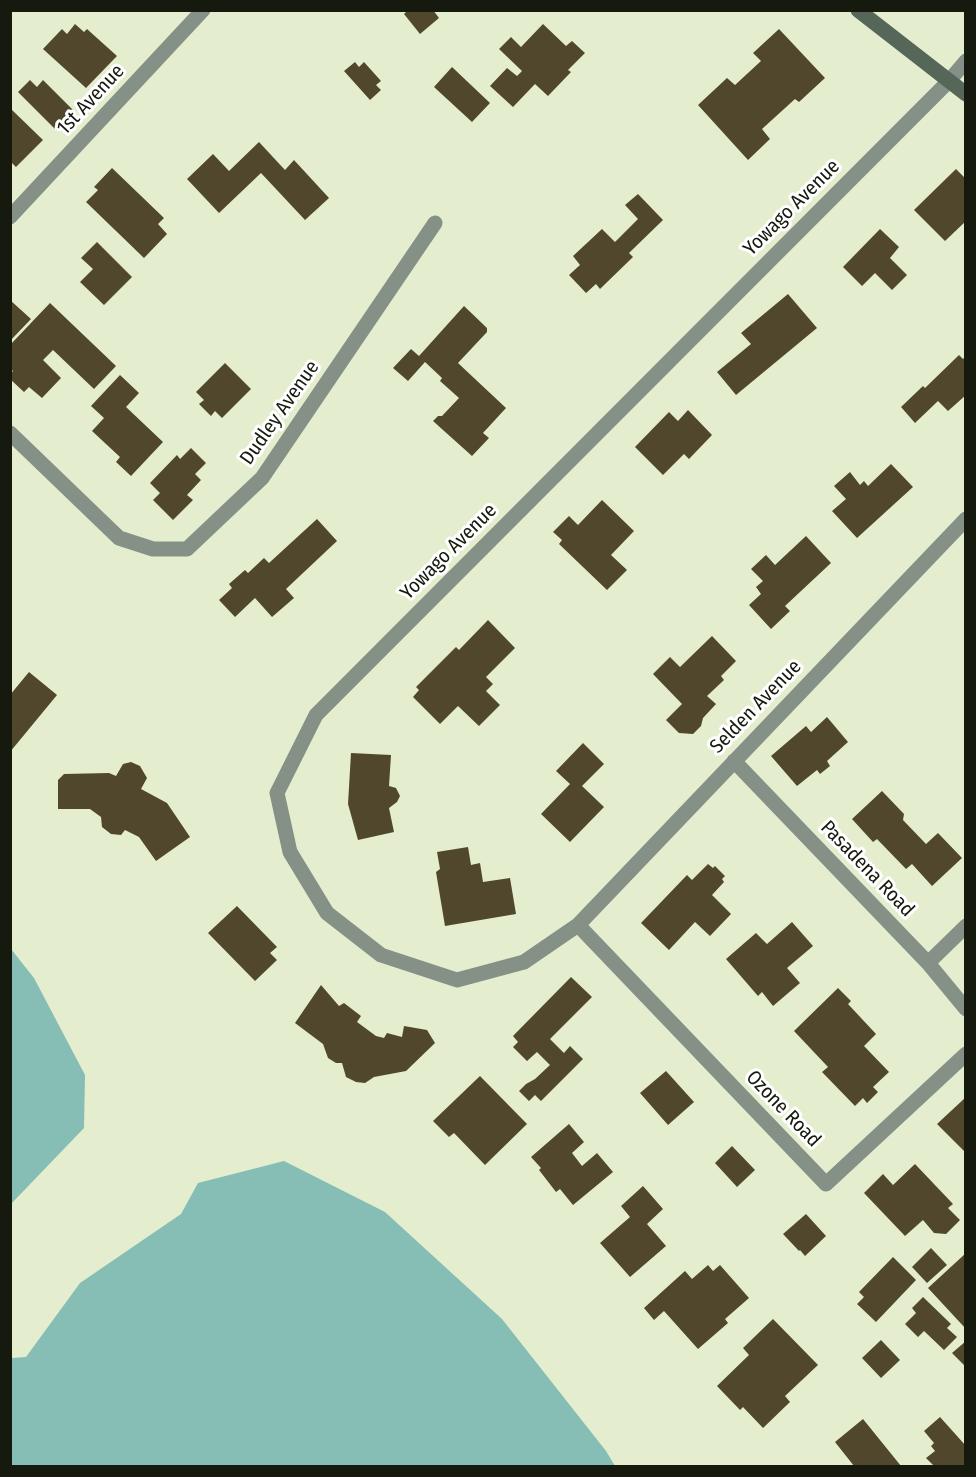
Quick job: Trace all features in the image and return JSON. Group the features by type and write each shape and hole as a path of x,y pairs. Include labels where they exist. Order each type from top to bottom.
{"main road":[{"path":"858,10 966,94"}],"street":[{"name":"1st Avenue","path":"10,217 203,10"},
{"name":"Yowago Avenue","path":"578,925 524,962 457,980 381,955 327,913 290,852 277,793 316,715 949,81 966,61"},
{"name":"Dudley Avenue","path":"10,433 119,538 153,549 188,549 262,478 435,223"},
{"name":"Selden Avenue","path":"578,925 966,519"},
{"name":"Pasadena Road","path":"734,761 928,963 966,1009"},
{"name":"Ozone Road","path":"578,925 826,1184 966,1054"},
{"path":"928,963 966,926"}],"water":[{"path":"11,949 34,978 85,1075 84,1128 11,1204"},
{"path":"284,1161 385,1212 502,1319 606,1451 615,1466 11,1466 11,1358 26,1357 80,1283 181,1214 198,1183"}],"building":[{"path":"408,10 433,10 439,18 420,34 404,14"},
{"path":"75,24 84,32 87,29 117,56 86,88 43,49 62,29 67,34"},
{"path":"543,24 566,46 572,41 585,53 548,96 535,84 513,107 490,86 507,68 517,76 522,71 499,49 511,37 521,47"},
{"path":"779,29 825,78 799,102 795,99 762,129 770,139 748,160 698,105 727,78 735,85 761,61 753,53"},
{"path":"355,62 359,67 364,62 381,81 376,85 381,90 370,100 344,71"},
{"path":"452,67 490,103 472,122 434,87"},
{"path":"30,80 37,87 43,80 76,113 57,131 18,92"},
{"path":"10,108 43,140 16,167 10,161"},
{"path":"259,142 285,170 294,160 329,198 305,220 261,173 219,213 187,179 213,154 229,171"},
{"path":"112,168 164,218 158,224 167,234 144,258 86,202 98,190 94,187"},
{"path":"956,169 966,179 966,221 945,241 914,210"},
{"path":"638,194 663,220 629,253 633,257 600,289 596,284 586,293 569,275 580,265 573,256 602,229 615,242 638,219 625,205"},
{"path":"880,229 899,247 890,258 907,275 892,290 875,273 862,286 843,267"},
{"path":"97,242 132,277 104,305 80,282 93,269 81,258"},
{"path":"788,294 817,328 736,395 717,372 751,344 741,333"},
{"path":"10,300 31,319 10,341"},
{"path":"50,303 116,366 94,389 53,350 43,360 61,378 42,398 29,387 24,392 10,379 13,371 10,368 10,345"},
{"path":"464,306 487,328 487,332 458,363 506,408 483,433 489,438 472,456 433,421 438,416 442,416 459,398 440,381 442,378 425,362 408,381 393,368 411,349 419,356"},
{"path":"959,355 963,359 966,356 966,395 948,411 938,401 915,423 901,407 923,386 925,388"},
{"path":"225,363 251,389 222,418 215,411 211,416 199,404 204,400 196,392"},
{"path":"120,375 139,393 126,407 163,442 131,476 116,462 120,457 92,431 104,418 91,406"},
{"path":"688,410 712,435 689,459 684,454 663,475 635,447 669,412 678,421"},
{"path":"191,448 206,463 195,474 201,480 187,495 193,500 173,520 153,500 160,493 150,483 177,455 180,459"},
{"path":"891,464 913,487 857,538 832,511 846,499 834,486 850,472 860,485 864,481 868,486"},
{"path":"602,500 634,531 611,555 627,570 607,590 559,544 562,540 553,532 569,516 578,525"},
{"path":"317,519 337,541 286,589 294,598 272,617 255,598 235,617 219,600 232,588 229,584 245,570 248,573 264,558 269,563"},
{"path":"806,536 831,563 785,606 790,611 771,629 749,605 761,594 756,587 763,581 751,569 766,555 775,565"},
{"path":"488,620 515,648 486,677 493,684 486,691 500,705 479,726 458,706 440,724 413,697 419,690 416,687 456,647 459,650"},
{"path":"712,636 736,661 721,676 724,680 707,696 716,704 703,718 701,726 693,734 679,733 666,720 682,704 653,674 670,657 680,667"},
{"path":"29,672 57,695 10,752 10,695"},
{"path":"827,717 848,742 827,761 830,766 820,774 817,770 797,786 771,756 806,726 811,732"},
{"path":"583,743 604,764 582,786 604,807 570,842 541,814 570,784 556,771"},
{"path":"351,753 391,755 389,786 396,788 400,796 397,802 389,808 394,832 358,840 348,804"},
{"path":"131,762 140,766 147,778 141,789 167,803 190,837 156,861 139,837 125,830 121,835 111,834 102,827 101,817 90,809 58,809 58,780 64,774 109,773 116,776 123,764"},
{"path":"882,791 904,814 903,820 926,844 938,833 962,858 932,886 912,864 906,869 877,839 873,842 852,819"},
{"path":"468,847 471,865 480,863 483,882 510,878 516,914 445,926 436,872 440,869 437,852"},
{"path":"708,864 713,868 715,866 725,876 722,879 724,882 712,895 731,914 710,936 695,922 669,950 641,923 687,875 692,880"},
{"path":"237,906 277,947 270,953 277,960 255,981 208,933"},
{"path":"792,922 813,946 787,968 800,983 773,1006 762,992 758,996 726,959 756,933 767,944"},
{"path":"571,977 592,997 550,1039 564,1053 570,1046 583,1059 541,1101 535,1095 529,1101 519,1091 550,1065 537,1052 527,1061 513,1047 518,1042 513,1036"},
{"path":"321,985 339,1006 344,1003 361,1016 357,1022 376,1036 384,1038 387,1033 402,1037 404,1026 427,1030 435,1043 406,1071 374,1077 365,1083 346,1077 342,1063 336,1063 328,1058 323,1044 295,1023"},
{"path":"838,988 851,1001 848,1004 876,1034 864,1046 889,1072 873,1087 878,1092 867,1103 863,1098 855,1106 822,1072 828,1067 794,1031"},
{"path":"666,1071 694,1102 668,1125 640,1093"},
{"path":"480,1076 527,1124 485,1165 454,1133 449,1137 433,1121"},
{"path":"966,1097 966,1153 937,1124"},
{"path":"569,1124 584,1142 572,1153 582,1166 597,1153 613,1172 573,1205 560,1189 556,1192 531,1157"},
{"path":"732,1146 755,1170 737,1187 715,1163"},
{"path":"915,1164 953,1204 948,1208 960,1220 946,1234 934,1233 923,1220 905,1236 864,1193 883,1174 893,1185"},
{"path":"643,1186 663,1209 647,1224 666,1246 630,1277 600,1243 630,1217 621,1206"},
{"path":"806,1214 826,1236 805,1256 783,1234"},
{"path":"931,1248 947,1265 927,1283 912,1267"},
{"path":"966,1253 966,1293 964,1294 966,1296 966,1329 928,1288"},
{"path":"893,1257 916,1280 876,1322 857,1304 864,1297 859,1292"},
{"path":"708,1265 713,1271 720,1265 749,1298 725,1319 728,1323 698,1349 664,1311 654,1320 644,1308 685,1271 692,1279"},
{"path":"923,1297 951,1324 947,1328 957,1337 944,1350 924,1331 918,1337 905,1324 916,1313 912,1308"},
{"path":"773,1319 818,1365 785,1396 790,1402 763,1428 743,1407 740,1410 717,1386 749,1355 743,1348"},
{"path":"881,1340 900,1360 881,1378 862,1358"},
{"path":"966,1341 966,1367 952,1353"},
{"path":"940,1417 966,1446 966,1466 934,1466 926,1458 935,1451 931,1446 934,1443 924,1431"},
{"path":"863,1419 901,1466 854,1466 835,1442"}]}
